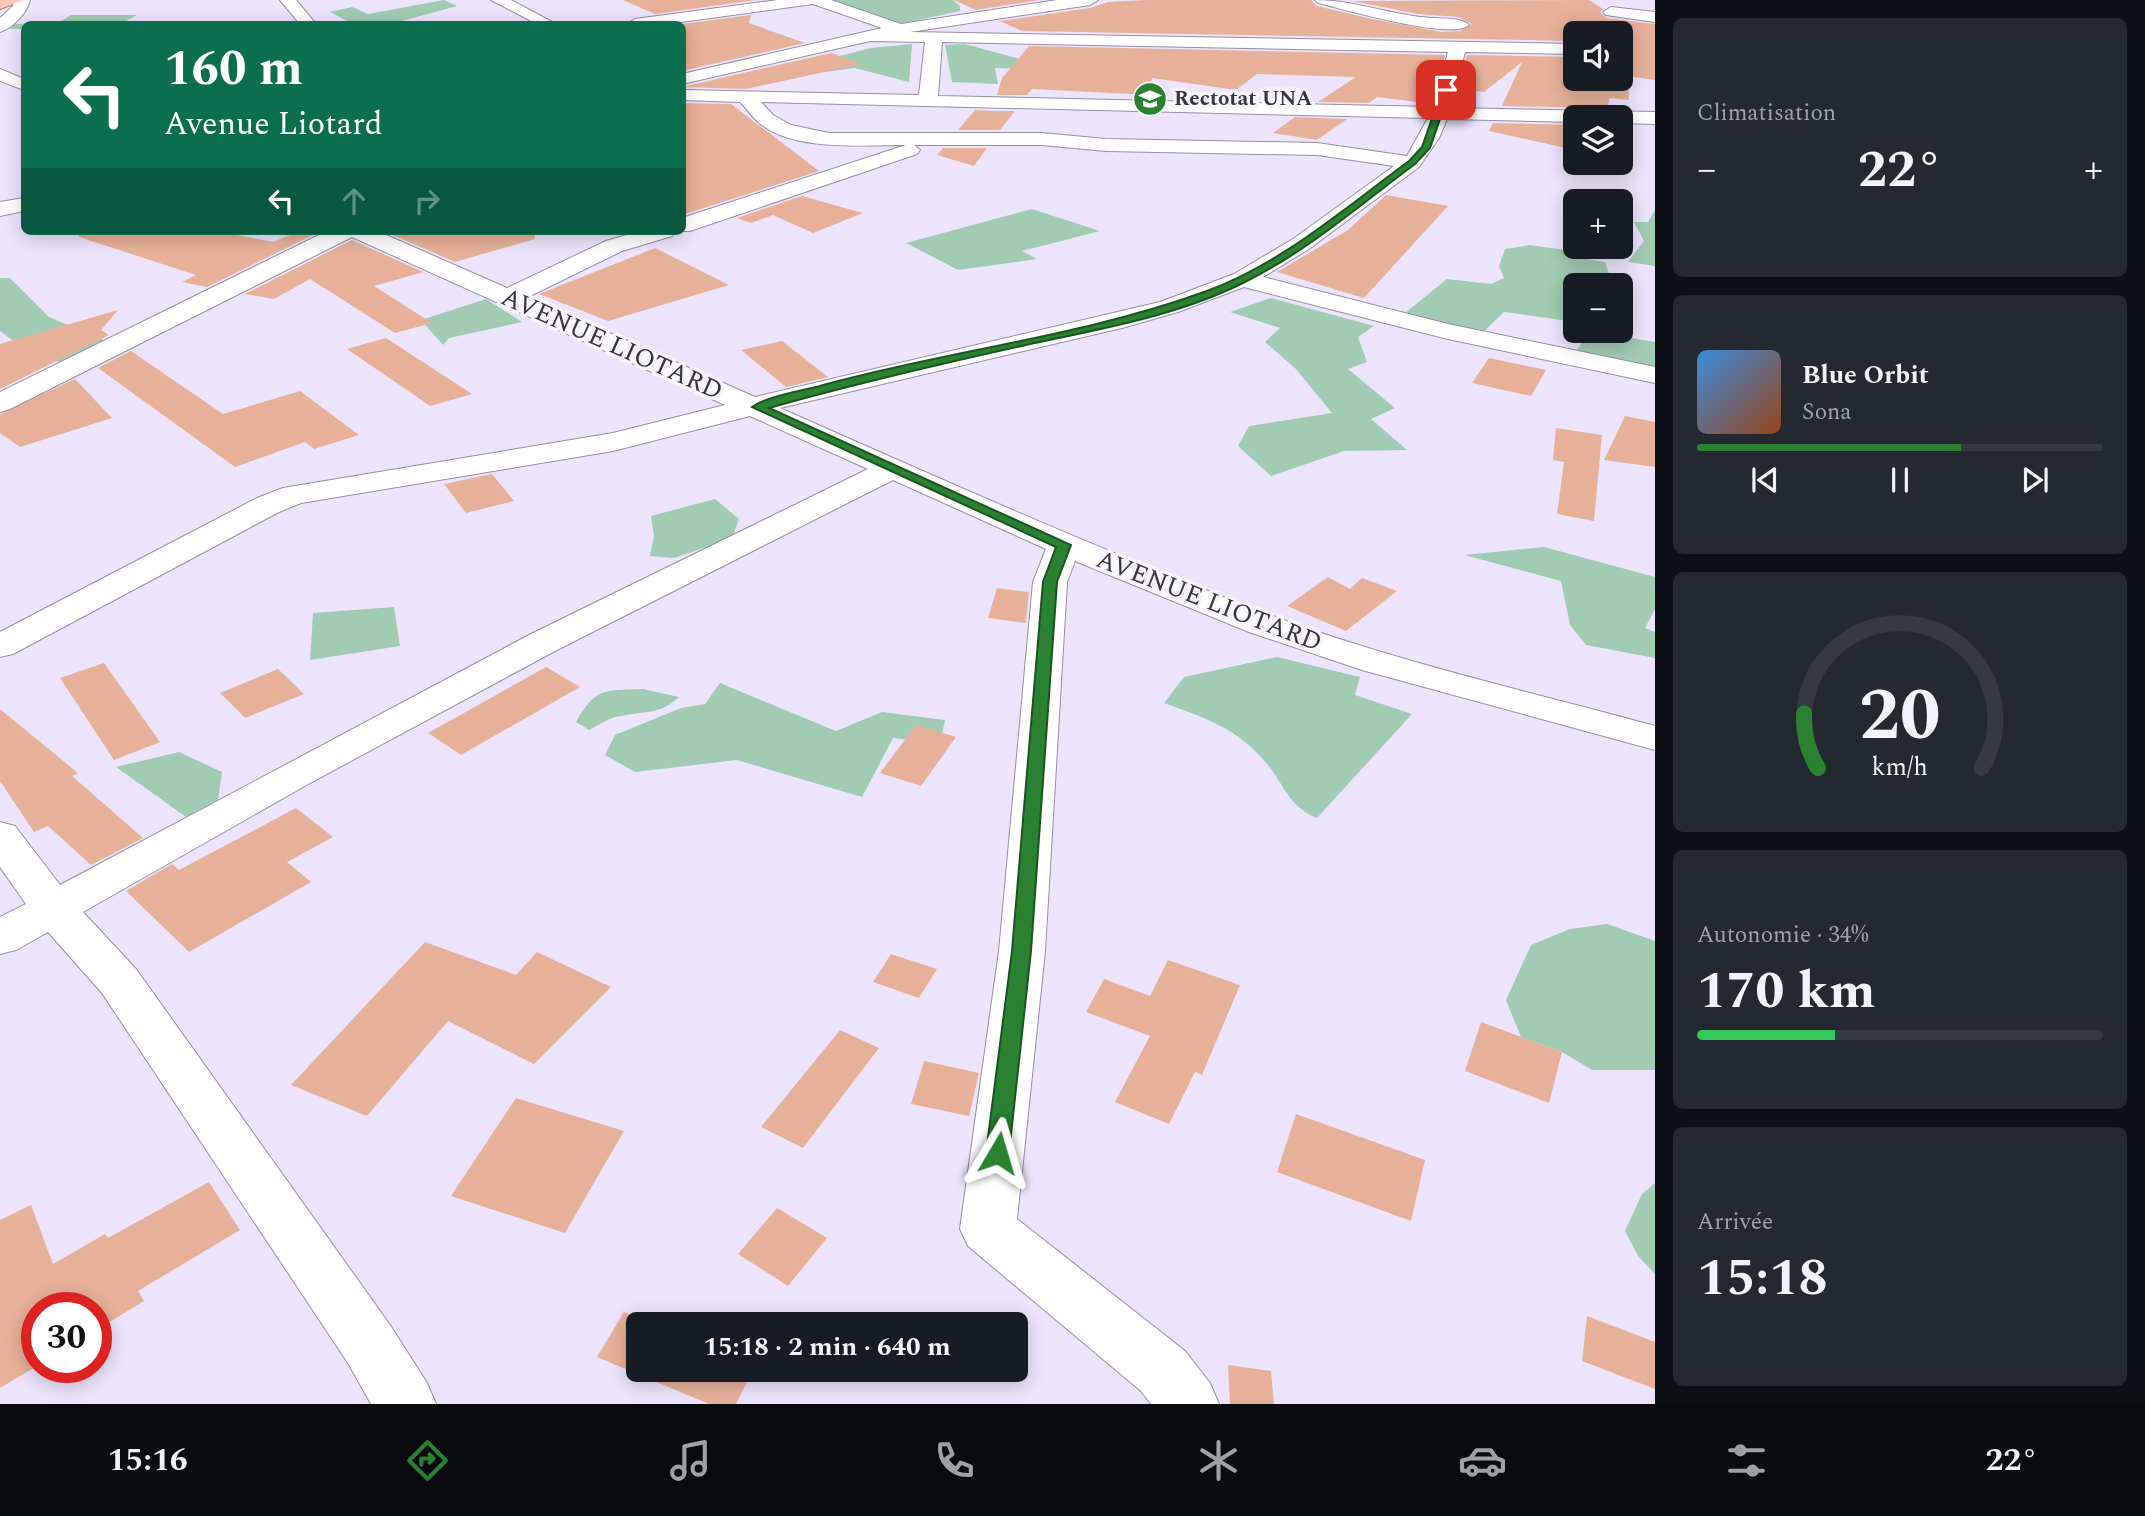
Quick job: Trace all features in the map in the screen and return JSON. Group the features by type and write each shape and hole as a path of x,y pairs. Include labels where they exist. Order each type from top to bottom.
{"main road":[{"path":"0,5 16,0"}],"street":[{"path":"0,27 20,8 22,0"},
{"path":"288,0 306,21"},
{"path":"499,0 542,21"},
{"path":"657,21 814,0 899,29"},
{"path":"686,78 899,29 1090,0"},
{"path":"1323,0 1414,22 1472,26"},
{"path":"1612,11 1655,17"},
{"path":"1554,32 1563,33"},
{"path":"867,36 1563,49"},
{"path":"928,100 934,38"},
{"path":"0,646 268,505 294,495 613,442 872,376 1113,323 1208,295 1243,279 1301,244 1412,163 1426,148 1441,111 1457,49"},
{"path":"0,74 21,84"},
{"path":"686,95 1655,118"},
{"path":"745,96 766,119 785,130 808,136 854,141 941,139 1317,149 1412,163"},
{"path":"686,225 834,178 941,139"},
{"path":"0,209 21,206"},
{"path":"0,403 337,235"},
{"name":"AVENUE LIOTARD","path":"367,235 1064,545 1262,624 1375,662 1655,738"},
{"path":"507,298 614,246 651,235"},
{"path":"1243,279 1437,332 1541,355 1655,374"},
{"path":"0,938 296,774 530,649 894,468"},
{"path":"1064,545 1050,582 1022,951 988,1229 1163,1371 1188,1404"},
{"path":"0,836 54,910 119,981 369,1344 405,1404"}],"green space":[{"path":"444,0 457,6 402,21 347,21 330,12 352,7 368,14"},
{"path":"816,0 953,0 960,6 960,11 891,26"},
{"path":"71,15 137,15 126,21 61,21"},
{"path":"14,24 21,24 21,29 10,29"},
{"path":"912,44 909,82 855,68 825,72 832,58 871,48"},
{"path":"965,44 1056,69 995,68 998,84 952,82 945,45"},
{"path":"1032,209 1100,231 1022,251 1037,259 958,270 906,243"},
{"path":"1655,210 1655,266 1628,262 1633,259 1644,241 1634,222 1648,222"},
{"path":"1530,245 1563,250 1563,259 1605,262 1609,273 1563,273 1563,320 1504,312 1477,338 1399,318 1447,279 1491,284 1504,278 1499,266 1505,249"},
{"path":"0,278 10,278 49,317 113,344 77,365 36,358 0,331"},
{"path":"1271,298 1374,326 1358,337 1367,362 1348,369 1395,408 1371,419 1407,450 1344,451 1271,476 1238,446 1249,426 1332,413 1296,369 1265,342 1280,328 1230,312"},
{"path":"486,299 522,322 449,338 443,345 421,320"},
{"path":"1633,338 1655,342 1655,375 1570,360 1582,343 1633,343"},
{"path":"715,499 739,519 732,538 674,558 650,556 654,536 651,516"},
{"path":"1544,547 1655,577 1655,609 1645,628 1655,632 1655,658 1586,645 1570,625 1561,581 1464,555"},
{"path":"394,607 400,646 310,660 313,613"},
{"path":"1277,657 1360,677 1355,695 1412,714 1317,818 1294,802 1267,764 1244,741 1207,719 1164,703 1184,677"},
{"path":"720,683 836,731 882,712 945,720 940,744 893,738 862,797 737,760 635,772 605,755 615,735 681,708 705,704"},
{"path":"643,689 679,697 658,710 617,717 589,730 576,722 596,696 610,691"},
{"path":"179,752 222,772 218,800 186,817 116,767"},
{"path":"1607,924 1655,941 1655,1070 1592,1070 1562,1052 1521,1037 1506,1000 1531,945 1570,929"},
{"path":"1655,1183 1655,1274 1638,1256 1625,1231 1642,1194"}],"building":[{"path":"623,0 756,0 655,14"},
{"path":"954,0 1039,0 976,10"},
{"path":"1311,0 1317,6 1442,32 1460,31 1472,24 1458,17 1418,14 1352,1 1589,0 1603,9 1600,12 1606,18 1630,21 1563,21 1563,41 1022,31 1000,21 1090,8 1108,2"},
{"path":"751,15 749,23 805,43 686,70 686,23"},
{"path":"1633,21 1655,24 1655,80 1633,77"},
{"path":"1029,46 1445,55 1436,87 1429,86 1418,102 1377,97 1369,103 1318,102 1356,77 1257,74 1236,90 1152,78 1149,95 1032,89 1027,95 997,95 1002,78"},
{"path":"831,53 862,64 746,89 686,86"},
{"path":"1467,55 1563,57 1563,91 1629,91 1629,100 1610,98 1608,105 1563,105 1563,107 1502,106 1522,62 1484,92 1458,89"},
{"path":"686,103 731,104 819,171 686,214"},
{"path":"975,110 1015,111 1000,130 958,130"},
{"path":"1295,117 1347,119 1317,140 1273,133"},
{"path":"1493,123 1563,125 1563,147 1489,131"},
{"path":"943,148 987,148 974,166 937,155"},
{"path":"1386,195 1448,206 1364,298 1277,272 1348,230"},
{"path":"802,196 863,213 813,233 773,215 751,223 737,218"},
{"path":"237,235 273,242 290,235 313,235 207,287 182,282 196,275 79,237"},
{"path":"393,235 534,235 535,239 455,262"},
{"path":"352,240 423,272 374,286 432,323 395,333 310,279 274,299 245,294"},
{"path":"655,248 729,285 608,321 539,294"},
{"path":"118,310 101,330 109,335 0,389 0,344"},
{"path":"386,338 472,394 430,406 347,349"},
{"path":"782,341 828,377 786,387 741,350"},
{"path":"131,351 223,414 300,391 359,435 314,449 305,442 235,467 98,368"},
{"path":"1489,358 1546,370 1531,396 1472,383"},
{"path":"75,379 112,418 20,447 0,433 0,414"},
{"path":"1625,416 1655,422 1655,467 1604,460"},
{"path":"1556,428 1602,435 1594,521 1557,514 1564,462 1553,460"},
{"path":"492,474 514,501 466,513 444,484"},
{"path":"1328,577 1350,589 1362,578 1397,591 1346,631 1287,606"},
{"path":"997,588 1029,592 1026,623 988,618"},
{"path":"104,663 160,742 114,760 60,678"},
{"path":"546,667 580,687 461,755 428,733"},
{"path":"278,669 304,694 245,718 220,693"},
{"path":"0,709 78,773 72,776 143,838 91,865 48,826 34,832 0,781"},
{"path":"916,725 956,737 921,786 880,773"},
{"path":"296,808 333,837 287,862 311,882 189,952 126,891 172,864 179,870"},
{"path":"425,942 516,975 537,952 611,987 534,1064 448,1021 367,1116 291,1085"},
{"path":"891,954 937,969 919,998 873,982"},
{"path":"1168,960 1240,985 1202,1075 1195,1072 1169,1124 1115,1102 1150,1036 1086,1012 1104,979 1150,996"},
{"path":"1481,1022 1562,1052 1549,1103 1465,1071"},
{"path":"840,1030 879,1048 803,1148 761,1127"},
{"path":"924,1061 979,1073 969,1116 911,1104"},
{"path":"516,1098 624,1131 565,1233 451,1196"},
{"path":"1296,1114 1425,1160 1411,1221 1277,1172"},
{"path":"209,1182 240,1230 138,1291 144,1301 112,1320 112,1292 21,1292 21,1376 0,1388 0,1220 31,1205 53,1264 105,1234 108,1238"},
{"path":"777,1208 827,1238 788,1286 738,1254"},
{"path":"624,1312 626,1313 626,1369 597,1357"},
{"path":"1587,1316 1655,1342 1655,1389 1582,1361"},
{"path":"1228,1365 1271,1371 1274,1404 1230,1404"},
{"path":"657,1382 747,1382 736,1404 709,1404"}],"place":[{"name":"Rectotat UNA","path":"1150,99"}],"route":[{"path":"998,1153 1022,951 1050,582 1064,545 758,407 872,376 1113,323 1208,295 1243,279 1301,244 1412,163 1426,148 1441,111 1446,90"}]}
